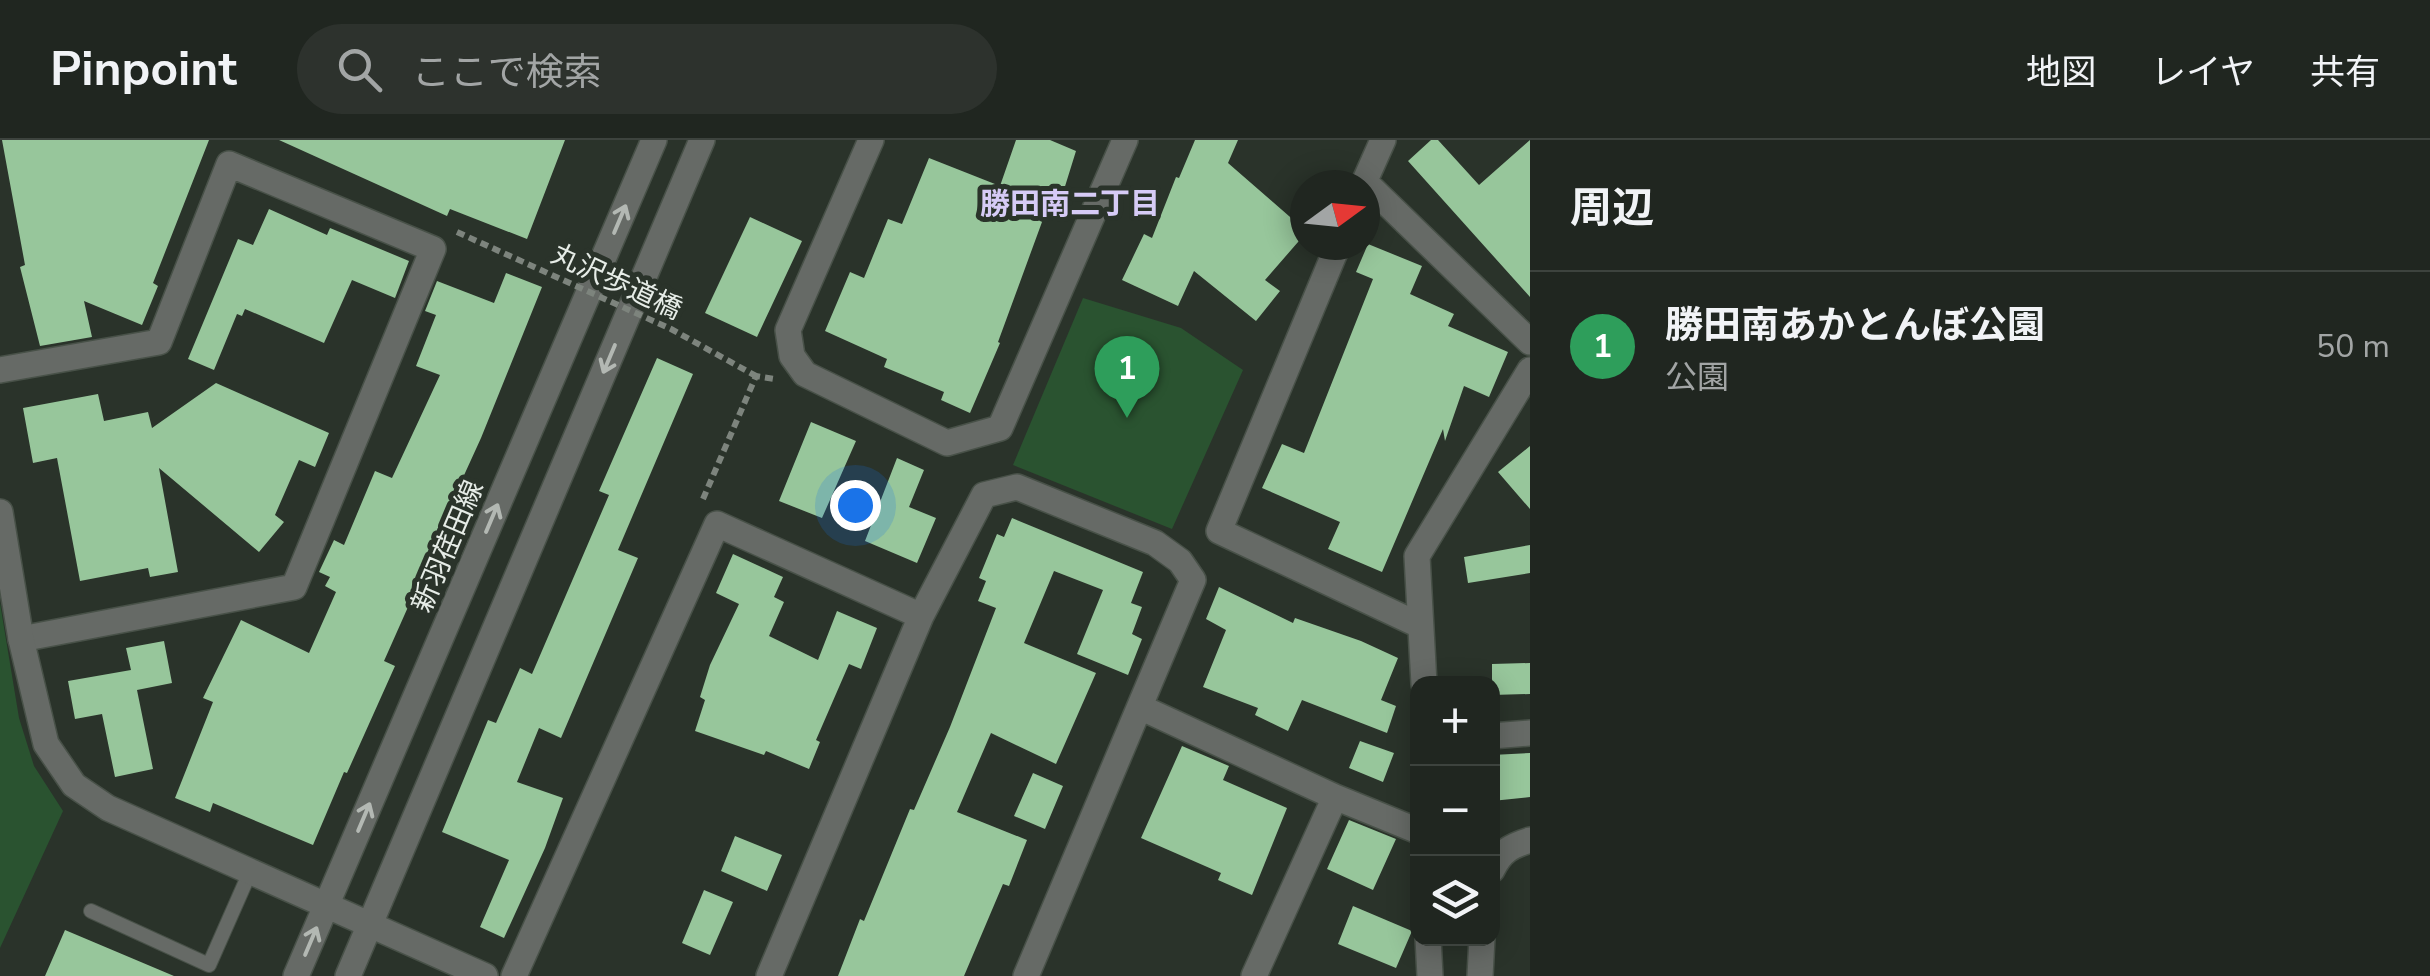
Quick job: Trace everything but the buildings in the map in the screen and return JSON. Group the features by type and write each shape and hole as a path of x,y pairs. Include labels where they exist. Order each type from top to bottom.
{"street":[{"name":"新羽荏田線","path":"296,976 654,140"},
{"path":"348,976 702,140"},
{"path":"870,140 788,330 792,356 805,374 947,443 1000,428 1125,140"},
{"path":"1370,170 1383,140"},
{"path":"0,370 159,342 229,164 433,249 294,587 22,639"},
{"path":"1380,198 1530,342"},
{"path":"1332,260 1219,532 1418,625"},
{"path":"1423,676 1417,556 1527,385"},
{"path":"769,976 921,616 984,496 1017,487 1155,543 1180,562 1194,580 1026,976"},
{"path":"0,512 22,639 46,744 74,786 108,808 485,976"},
{"path":"514,976 717,524 921,616"},
{"path":"1142,708 1410,828"},
{"path":"1500,735 1530,733"},
{"path":"1254,976 1335,797"},
{"path":"1498,856 1530,840"},
{"path":"1428,946 1430,976"},
{"path":"1480,976 1482,946"}],"lane":[{"path":"91,911 210,965 250,872"}],"path":[{"name":"丸沢歩道橋","path":"457,232 671,329 756,376 700,505 717,524"}],"green space":[{"path":"1083,298 1181,328 1243,370 1172,529 1013,465"},
{"path":"0,603 19,718 34,766 63,811 0,948"}],"place":[{"name":"勝田南あかとんぼ公園","path":"1127,418"}],"district":[{"name":"勝田南二丁目","path":"1070,204"}]}
